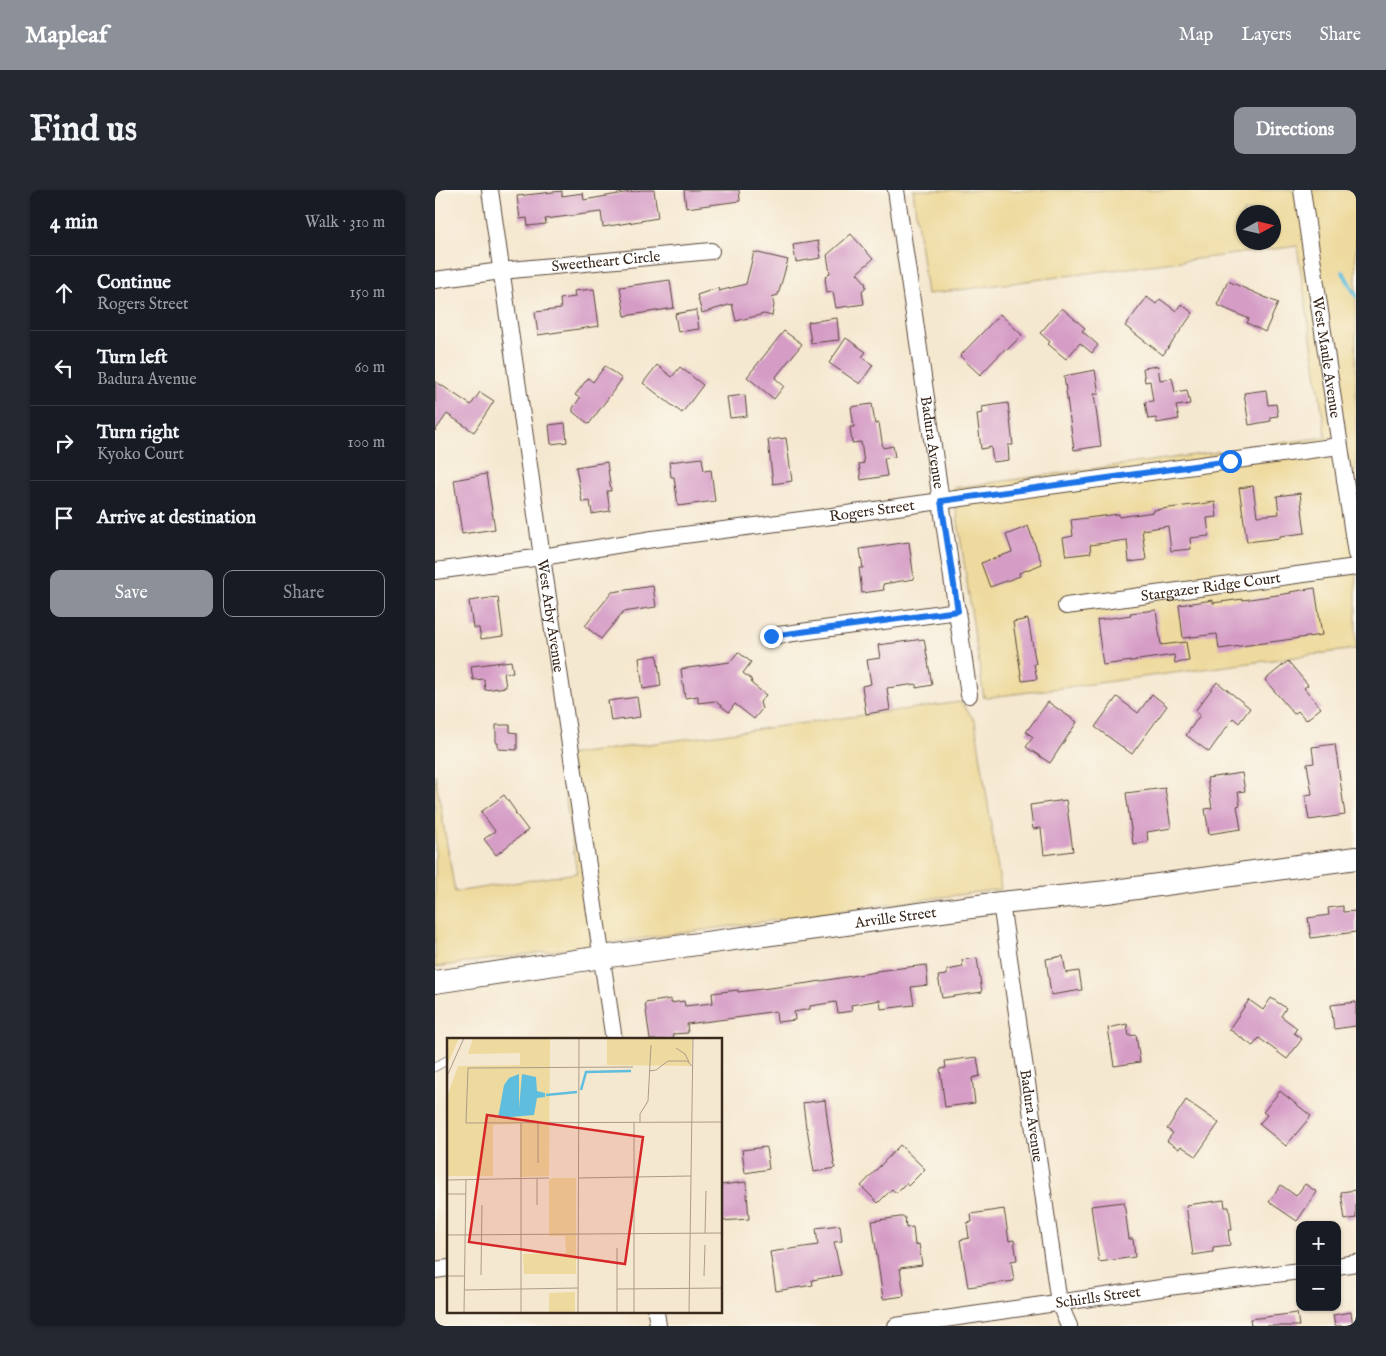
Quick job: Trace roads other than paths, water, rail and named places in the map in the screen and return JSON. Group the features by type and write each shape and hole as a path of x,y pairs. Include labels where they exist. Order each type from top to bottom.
{"street":[{"name":"West Arby Avenue","path":"490,190 615,1038"},
{"name":"Badura Avenue","path":"896,190 969,695"},
{"name":"West Maule Avenue","path":"1302,190 1356,554"},
{"name":"Sweetheart Circle","path":"435,280 501,271 711,250"},
{"name":"Rogers Street","path":"435,571 543,557 653,539 1339,446"},
{"name":"Stargazer Ridge Court","path":"1065,606 1356,567"},
{"path":"771,636 958,611"},
{"name":"Arville Street","path":"435,982 602,957 1001,903 1107,892 1356,858"},
{"name":"Badura Avenue","path":"1001,903 1059,1303 1069,1326"},
{"path":"1341,1265 1356,1263"},
{"name":"Schirlls Street","path":"896,1326 1296,1271"}],"lane":[{"path":"435,1067 447,1060"}],"waterway":[{"path":"1343,272 1356,296"}]}
